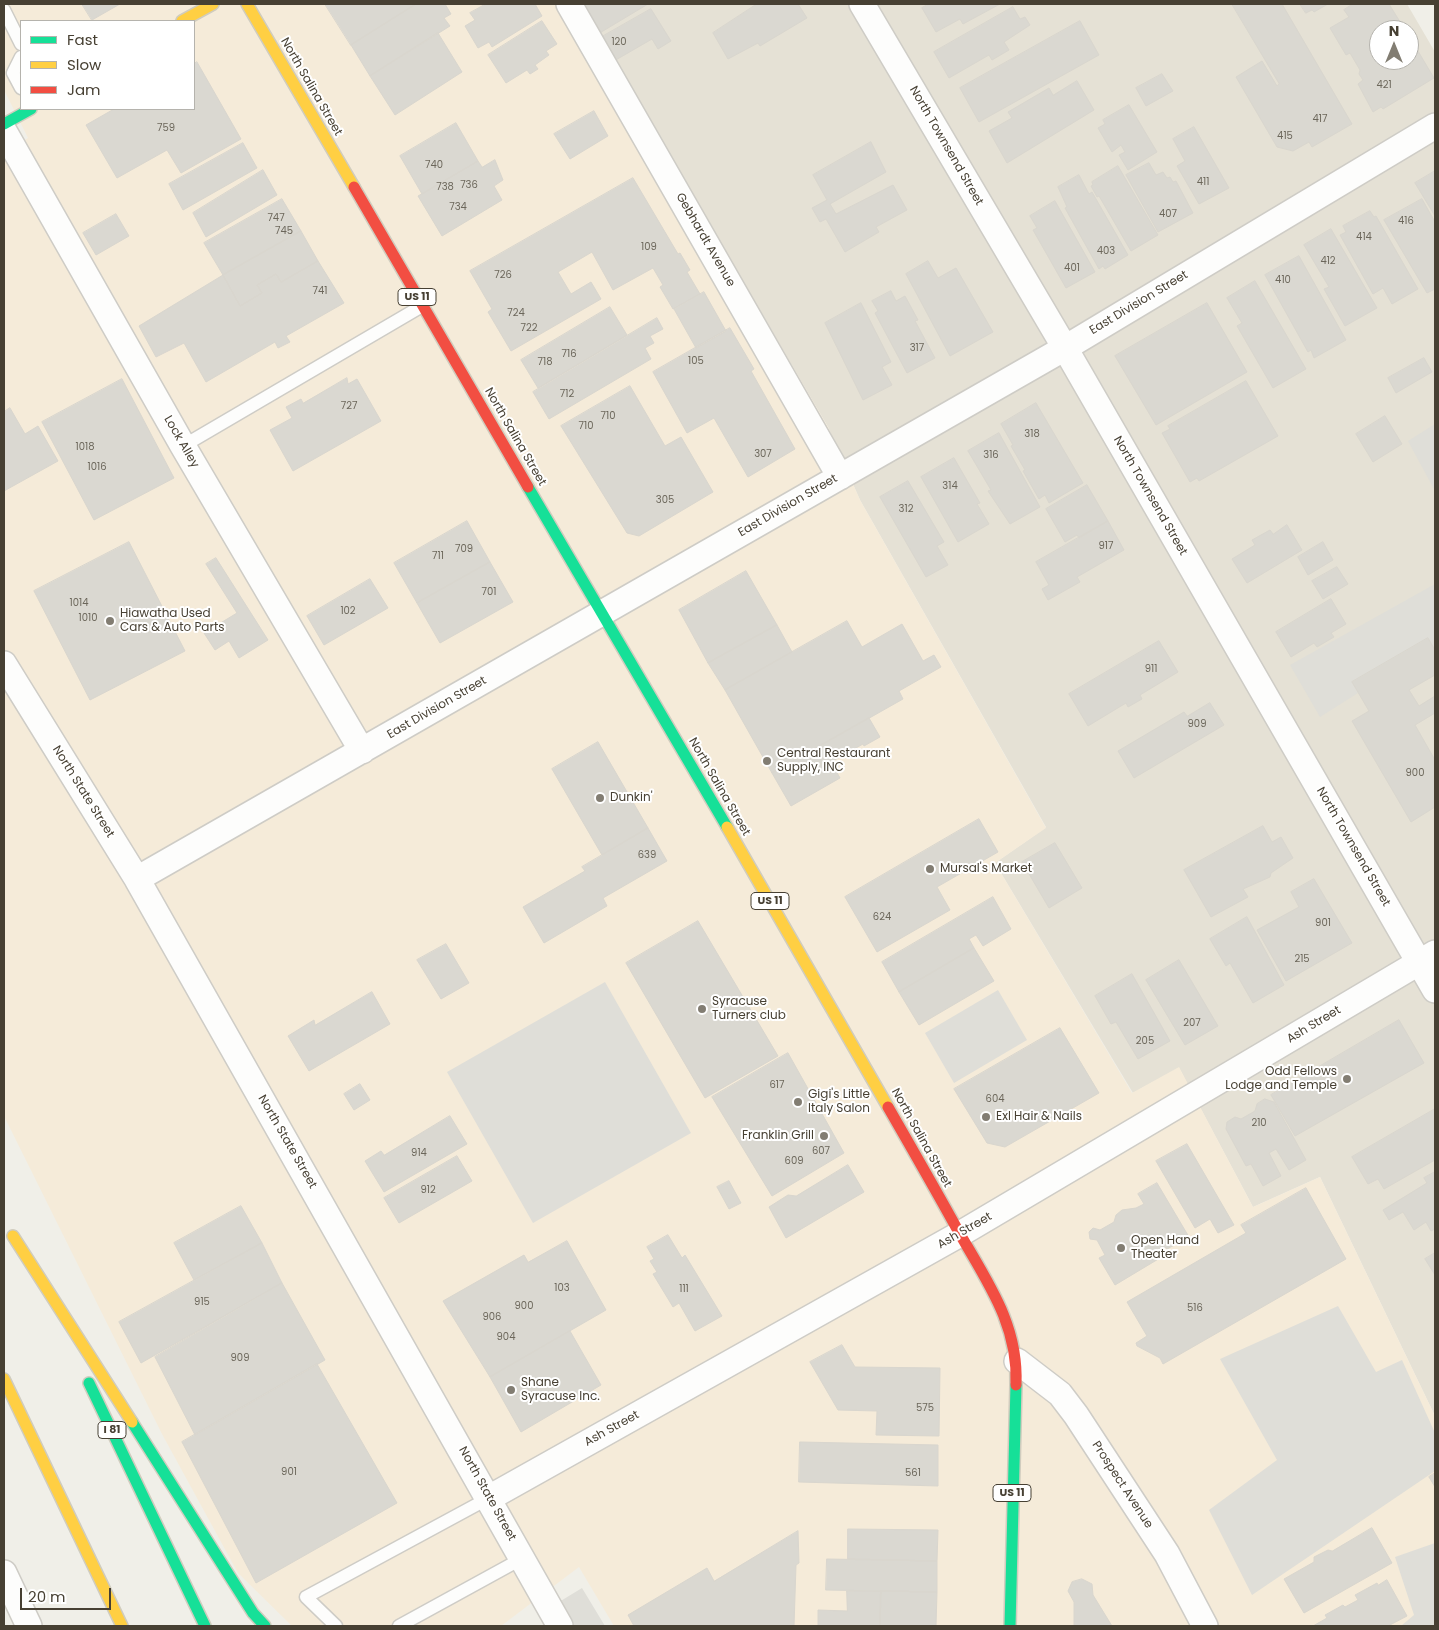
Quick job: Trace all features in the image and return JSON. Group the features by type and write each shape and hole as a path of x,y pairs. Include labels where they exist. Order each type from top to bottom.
{"main road":[{"path":"184,20 213,4"},
{"name":"North Salina Street","path":"248,4 832,1008 994,1292 1006,1319 1017,1361 1013,1428 1010,1626"},
{"path":"4,124 28,110"},
{"path":"7,1223 72,1351"},
{"path":"13,1236 253,1613 265,1626"},
{"name":"I 81","path":"81,1369 118,1440 205,1626"},
{"path":"4,1379 85,1544 122,1626"},
{"path":"24,1448 85,1544"}],"street":[{"name":"Gebhardt Avenue","path":"569,4 840,477"},
{"name":"North Townsend Street","path":"862,4 1427,958 1435,990"},
{"name":"East Division Street","path":"137,879 1065,348 1435,126"},
{"name":"Lock Alley","path":"4,131 183,446 362,751"},
{"name":"North State Street","path":"4,664 137,879 560,1626"},
{"name":"Ash Street","path":"489,1498 960,1234 1427,958"},
{"name":"Prospect Avenue","path":"1017,1361 1060,1394 1076,1415 1167,1554 1206,1626"},
{"path":"4,1573 29,1626"}],"lane":[{"path":"4,10 20,42"},
{"path":"20,59 14,73 20,86"},
{"path":"183,446 422,306"},
{"path":"336,1626 306,1597 489,1498"},
{"path":"399,1626 523,1558"}],"shaded area":[{"path":"4,4 581,4 828,427 860,500 1046,828 995,863 1132,1093 1179,1067 1253,1207 1320,1177 1435,1416 1435,1626 614,1626 579,1567 501,1626 292,1626 238,1573 162,1434 4,1116 4,152 28,138 4,90"},
{"path":"581,4 1407,4 1416,20 1369,20 1369,70 1419,70 1419,25 1435,52 1435,1416 1320,1177 1253,1207 1179,1068 1133,1093 995,863 1046,827 860,500 828,427"},
{"path":"1435,424 1435,491 1408,441"},
{"path":"1435,584 1435,649 1428,638 1352,682 1358,693 1320,717 1290,665"},
{"path":"605,982 691,1133 533,1223 447,1072"},
{"path":"998,990 1027,1040 954,1083 925,1033"},
{"path":"1338,1306 1376,1372 1402,1360 1435,1433 1435,1471 1252,1595 1209,1510 1277,1460 1220,1359"},
{"path":"1435,1543 1435,1626 1401,1626 1414,1615 1395,1557"},
{"path":"582,1588 605,1626 573,1626 559,1602"}],"building":[{"path":"82,4 120,4 92,20"},
{"path":"325,4 416,4 351,45"},
{"path":"416,4 445,4 451,14 444,18 450,26 370,76 351,45"},
{"path":"486,4 535,4 542,16 492,47 489,42 478,48 465,26 475,20 470,13"},
{"path":"580,4 648,4 598,34"},
{"path":"757,4 798,4 807,18 760,46 758,43 728,59 713,33"},
{"path":"929,4 1000,4 963,24 960,19 936,32 922,8"},
{"path":"1232,4 1282,4 1352,124 1312,147 1309,142 1293,151 1277,147 1236,77 1262,61 1277,86 1279,84"},
{"path":"1300,4 1328,4 1314,12 1312,10 1306,13"},
{"path":"1353,4 1389,4 1399,20 1369,20 1369,70 1419,70 1419,53 1434,78 1383,109 1381,107 1373,112 1358,84 1363,80 1359,74 1360,70 1350,53 1346,55 1330,28 1349,17 1344,10"},
{"path":"1013,7 1020,19 1025,17 1030,25 1004,42 1009,50 992,60 989,55 949,78 934,52"},
{"path":"651,9 671,41 658,49 652,39 614,61 600,38"},
{"path":"542,21 557,44 546,51 549,55 535,65 538,69 530,74 527,70 506,83 488,55"},
{"path":"1080,21 1099,55 979,122 960,88"},
{"path":"438,33 462,72 395,115 370,76"},
{"path":"197,62 241,139 181,173 167,150 117,178 86,125 112,110 195,110 195,63"},
{"path":"1162,74 1173,91 1146,106 1136,88"},
{"path":"1077,81 1094,110 1007,163 989,131 1012,118 1008,112 1049,88 1053,95"},
{"path":"1129,105 1157,152 1128,170 1119,155 1125,152 1121,145 1112,152 1098,128 1105,124 1103,120"},
{"path":"594,111 608,136 570,159 554,134"},
{"path":"456,123 478,161 422,194 400,156"},
{"path":"1194,127 1229,188 1199,204 1177,166 1185,161 1173,139"},
{"path":"871,142 886,172 830,204 836,214 893,185 907,210 876,227 879,232 845,252 826,219 820,222 812,208 827,200 813,175"},
{"path":"243,143 257,168 183,210 169,184"},
{"path":"495,160 503,180 494,186 502,200 442,236 418,196 478,161 482,167"},
{"path":"1149,163 1156,175 1163,172 1167,178 1170,177 1173,182 1176,181 1193,213 1158,232 1126,175"},
{"path":"1118,166 1158,235 1131,251 1099,196 1097,197 1091,186 1093,185 1092,182"},
{"path":"263,170 277,195 206,237 193,213"},
{"path":"1435,171 1435,216 1415,183"},
{"path":"1079,175 1089,194 1092,192 1128,255 1105,269 1103,266 1099,269 1065,208 1067,207 1058,187"},
{"path":"633,178 678,254 680,253 690,270 687,272 700,294 673,309 660,287 663,285 653,268 613,290 592,252 558,272 571,294 591,282 601,299 511,351 488,312 492,309 470,271"},
{"path":"282,199 301,231 223,275 204,243"},
{"path":"1422,199 1435,222 1435,289 1427,293 1384,220"},
{"path":"1055,201 1095,272 1066,288 1033,230 1037,228 1030,216"},
{"path":"1370,211 1374,217 1376,216 1418,289 1392,304 1383,288 1373,294 1340,235 1346,232 1343,226"},
{"path":"116,214 129,236 96,255 83,233"},
{"path":"1331,229 1377,308 1345,326 1324,289 1329,287 1304,245"},
{"path":"301,231 318,261 281,282 276,274 257,285 262,293 240,306 223,275"},
{"path":"1299,256 1346,340 1314,358 1311,350 1308,352 1265,275"},
{"path":"318,261 344,303 286,336 290,342 278,348 275,342 206,382 184,343 156,357 139,326 223,275 240,306 262,293 257,285 276,274 281,282"},
{"path":"928,261 938,278 956,268 993,332 950,356 906,274"},
{"path":"1255,281 1306,369 1273,388 1237,326 1242,323 1227,298"},
{"path":"891,291 896,301 905,296 918,320 915,321 935,358 907,373 875,313 878,311 872,301"},
{"path":"704,292 726,331 696,348 674,309"},
{"path":"861,303 891,362 882,367 892,385 863,400 825,323"},
{"path":"1207,303 1247,372 1156,425 1115,356"},
{"path":"610,307 627,335 538,388 521,360"},
{"path":"657,318 663,329 650,336 654,343 645,348 651,359 549,419 533,392"},
{"path":"730,328 754,369 751,371 795,449 748,477 714,418 687,433 653,372"},
{"path":"1424,358 1432,372 1396,393 1388,378"},
{"path":"347,378 348,384 357,379 381,421 293,471 270,430 292,418 286,407 301,399 303,403"},
{"path":"122,379 174,478 94,520 42,422"},
{"path":"1246,381 1278,436 1199,481 1197,478 1190,482 1162,433 1170,429 1168,426"},
{"path":"630,386 665,446 681,437 713,492 639,536 627,533 561,426"},
{"path":"1036,403 1083,483 1049,503 1045,495 1039,499 1023,471 1025,470 1001,424"},
{"path":"10,408 25,434 38,426 58,461 4,491 4,412"},
{"path":"1385,416 1402,444 1373,462 1356,434"},
{"path":"999,433 1040,507 1010,524 988,491 991,490 968,451"},
{"path":"954,458 980,503 977,504 989,524 958,542 921,477"},
{"path":"908,481 944,542 937,546 948,565 926,577 880,497"},
{"path":"1087,485 1108,521 1079,538 1077,535 1065,542 1046,509"},
{"path":"467,521 490,562 417,603 394,563"},
{"path":"1108,521 1124,550 1077,577 1080,582 1048,600 1042,589 1049,585 1036,562"},
{"path":"1287,525 1302,550 1247,583 1232,559 1255,545 1252,540 1270,530 1273,534"},
{"name":"Hiawatha Used Cars & Auto Parts","path":"129,542 185,651 90,700 34,591"},
{"path":"1323,542 1333,560 1308,575 1298,557"},
{"path":"216,558 268,640 239,658 229,641 215,650 204,633 237,613 206,564"},
{"path":"490,562 513,602 440,643 417,603"},
{"path":"1337,567 1348,584 1323,599 1312,581"},
{"path":"746,571 777,625 708,663 679,610"},
{"path":"370,579 388,608 324,645 307,616"},
{"path":"1331,599 1346,624 1331,633 1334,637 1317,647 1314,643 1291,657 1276,632"},
{"path":"847,621 862,647 902,624 923,661 934,655 941,667 899,691 903,699 772,773 725,690"},
{"path":"777,625 792,652 725,690 708,663"},
{"path":"1428,638 1435,650 1435,675 1409,690 1419,706 1435,696 1435,713 1415,725 1435,760 1435,807 1411,822 1352,721 1369,711 1352,682"},
{"path":"1159,641 1178,672 1140,695 1142,699 1128,707 1126,703 1088,726 1069,694"},
{"path":"1210,703 1224,725 1134,778 1118,751 1184,712 1187,716"},
{"path":"869,718 880,737 831,762 840,778 791,806 772,773"},
{"name":"Dunkin'","path":"598,742 648,828 602,855 552,769"},
{"name":"Mursal's Market","path":"979,819 998,852 937,887 950,910 877,952 845,897"},
{"path":"1263,826 1272,842 1281,837 1293,858 1271,873 1270,877 1243,889 1248,897 1211,917 1184,870"},
{"path":"648,828 667,861 603,898 607,906 544,943 523,907 585,871 582,867"},
{"path":"1055,843 1082,888 1049,908 1022,862"},
{"path":"1314,879 1352,943 1286,981 1257,930 1299,907 1291,892"},
{"path":"993,897 1011,929 983,946 976,935 969,939 974,948 899,992 882,962"},
{"path":"1247,917 1284,985 1253,1003 1230,963 1226,966 1210,939"},
{"name":"Syracuse Turners club","path":"698,921 778,1056 705,1098 626,963"},
{"path":"446,944 469,983 441,999 417,960"},
{"path":"974,948 994,981 919,1025 899,992"},
{"path":"1179,960 1218,1026 1185,1045 1146,980"},
{"path":"1132,974 1170,1041 1138,1059 1116,1022 1111,1024 1095,996"},
{"path":"372,992 390,1024 309,1071 288,1036 314,1020 315,1025"},
{"name":"Odd Fellows Lodge and Temple","path":"1399,1020 1424,1063 1295,1136 1271,1095"},
{"path":"1060,1028 1099,1093 1005,1147 987,1143 954,1089"},
{"path":"788,1053 844,1153 772,1196 712,1097"},
{"path":"360,1084 370,1100 354,1110 344,1094"},
{"path":"1265,1099 1274,1102 1306,1160 1289,1170 1276,1149 1269,1153 1281,1176 1263,1186 1251,1164 1246,1166 1226,1129 1227,1122 1235,1117 1241,1119 1255,1111 1257,1104"},
{"path":"1435,1109 1435,1160 1384,1189 1378,1179 1368,1184 1352,1157"},
{"path":"450,1116 467,1144 384,1192 365,1161 381,1151 384,1155"},
{"path":"1187,1144 1234,1225 1218,1233 1210,1219 1195,1228 1156,1161"},
{"path":"457,1156 472,1181 399,1223 384,1198"},
{"path":"848,1165 864,1192 786,1238 769,1207 788,1195 796,1196"},
{"path":"1435,1172 1435,1229 1431,1231 1426,1222 1414,1230 1403,1212 1389,1220 1383,1210 1427,1183 1424,1178"},
{"path":"729,1181 741,1203 729,1209 717,1187"},
{"path":"1157,1183 1189,1237 1167,1249 1165,1247 1157,1251 1160,1258 1115,1285 1099,1258 1105,1255 1097,1240 1090,1239 1089,1232 1093,1228 1100,1230 1114,1222 1116,1215 1122,1210 1136,1208 1144,1204 1138,1194"},
{"path":"1306,1188 1346,1259 1163,1364 1160,1358 1137,1346 1136,1343 1147,1336 1127,1302 1246,1233 1241,1225"},
{"path":"241,1206 262,1243 194,1280 174,1243"},
{"path":"668,1235 682,1258 685,1255 722,1316 695,1331 679,1303 673,1307 653,1274 657,1272 650,1261 654,1259 647,1247"},
{"path":"567,1241 606,1310 490,1377 443,1301 524,1255 528,1262"},
{"path":"262,1243 282,1283 141,1363 119,1322"},
{"path":"1435,1253 1435,1275 1425,1259"},
{"path":"282,1283 325,1360 195,1435 155,1357"},
{"path":"570,1331 601,1385 521,1432 490,1377"},
{"path":"842,1345 855,1367 940,1368 939,1436 876,1435 877,1411 838,1410 810,1362"},
{"path":"317,1364 397,1503 256,1583 182,1442"},
{"path":"800,1442 938,1445 938,1486 799,1482"},
{"path":"1435,1473 1435,1487 1429,1477"},
{"path":"1372,1528 1392,1563 1304,1613 1284,1579 1314,1562 1314,1557 1328,1550 1332,1551"},
{"path":"848,1529 938,1530 937,1561 848,1559"},
{"path":"798,1531 799,1563 796,1565 794,1626 634,1626 628,1615 707,1568 714,1581"},
{"path":"827,1559 937,1561 937,1592 826,1590"},
{"path":"1082,1579 1092,1584 1093,1595 1112,1626 1074,1626 1074,1602 1068,1591 1072,1582"},
{"path":"1387,1580 1407,1616 1388,1626 1313,1626 1327,1618 1325,1615 1343,1605 1345,1607 1358,1600 1355,1595 1377,1583 1378,1585"},
{"path":"847,1591 881,1591 880,1626 818,1626 818,1610 847,1611"},
{"path":"881,1591 937,1592 936,1626 880,1626"}],"traffic: fast":[{"path":"4,124 29,110"},
{"path":"528,487 727,827"},
{"path":"89,1383 205,1626"},
{"path":"1010,1626 1016,1385"},
{"path":"132,1422 253,1613 265,1626"}],"traffic: slow":[{"path":"184,20 213,4"},
{"path":"247,4 354,187"},
{"path":"727,827 888,1107"},
{"path":"13,1236 132,1422"},
{"path":"4,1379 122,1626"}],"traffic: jam":[{"path":"354,187 528,487"},
{"path":"888,1107 998,1302 1012,1341 1016,1385"}],"place":[{"name":"Hiawatha Used Cars & Auto Parts","path":"110,621"},
{"name":"Central Restaurant Supply, INC","path":"767,761"},
{"name":"Dunkin'","path":"600,798"},
{"name":"Mursal's Market","path":"930,869"},
{"name":"Syracuse Turners club","path":"702,1009"},
{"name":"Odd Fellows Lodge and Temple","path":"1347,1079"},
{"name":"Gigi's Little Italy Salon","path":"798,1102"},
{"name":"Exl Hair & Nails","path":"986,1117"},
{"name":"Franklin Grill","path":"824,1136"},
{"name":"Open Hand Theater","path":"1121,1248"},
{"name":"Shane Syracuse Inc.","path":"511,1390"}]}
